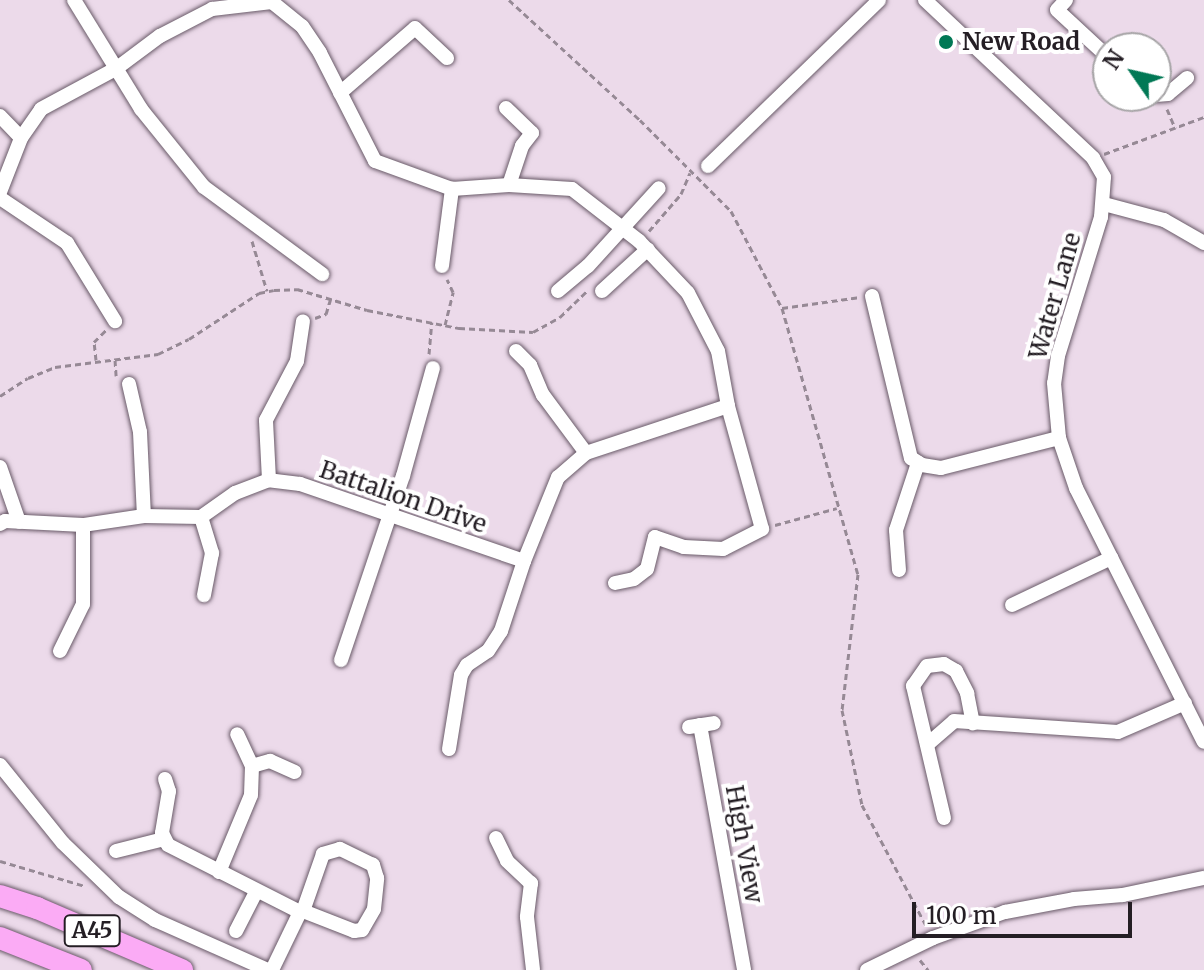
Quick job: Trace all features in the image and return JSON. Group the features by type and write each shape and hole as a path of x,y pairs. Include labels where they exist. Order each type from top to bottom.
{"highway":[{"name":"A45","path":"0,896 37,908 182,970"},
{"name":"A45","path":"0,938 81,970"}],"street":[{"path":"74,0 167,145 204,187 322,274"},
{"path":"696,170 879,0"},
{"path":"925,0 1093,158"},
{"path":"0,192 21,138 41,109 117,68 160,36 212,9 272,1 302,26 375,161 452,189 509,185 572,189 644,245 688,293 718,351 728,406 762,529 723,549 684,547 655,537 647,569 634,579 615,583"},
{"path":"1056,3 1092,40"},
{"path":"340,93 415,28 447,58"},
{"path":"1172,91 1187,78"},
{"path":"506,108 532,133 522,146 509,185"},
{"path":"0,116 21,138"},
{"name":"Water Lane","path":"1093,158 1104,177 1104,204 1058,356 1054,383 1059,438 1076,488 1204,742"},
{"path":"558,291 588,266 659,188"},
{"path":"442,266 452,189"},
{"path":"0,198 67,243 115,321"},
{"path":"1104,204 1164,220 1204,243"},
{"path":"598,288 644,245"},
{"path":"872,296 911,458 918,463 941,468 1059,438"},
{"path":"0,524 83,525 144,516 201,517 235,493 269,480 266,420 297,361 303,321"},
{"path":"516,351 530,365 543,395 586,453"},
{"path":"341,660 389,516 433,368"},
{"path":"129,384 140,432 144,516"},
{"path":"449,749 461,675 467,665 488,651 501,631 524,561 558,477 586,453 728,406"},
{"path":"899,570 896,530 918,463"},
{"path":"0,467 19,522"},
{"name":"Battalion Drive","path":"269,480 300,484 524,561"},
{"path":"201,517 212,553 211,573 204,595"},
{"path":"60,651 83,604 83,525"},
{"path":"1012,605 1111,558"},
{"path":"944,818 929,743 913,686 927,666 944,664 956,671 967,693 973,723"},
{"path":"929,743 954,721 1118,732 1185,703"},
{"name":"High View","path":"701,725 744,970"},
{"path":"219,872 251,795 252,766 237,734"},
{"path":"252,766 270,761 295,772"},
{"path":"0,765 63,843 119,897 155,920 270,970 302,912 323,854 340,849 373,865 377,878 374,909 362,930 354,931 302,912 187,857 164,839 162,822 169,791 165,779"},
{"path":"496,838 507,861 531,883 527,917 533,970"},
{"path":"116,851 164,839"},
{"path":"867,970 933,938 1005,912 1074,899 1123,895 1204,878"},
{"path":"236,931 256,892"}],"path":[{"path":"509,0 696,170 731,211 782,308 858,574 842,710 862,805 933,938"},
{"path":"1167,112 1175,128"},
{"path":"1093,158 1204,117"},
{"path":"644,245 696,170"},
{"path":"246,218 267,291"},
{"path":"442,266 453,292 445,325"},
{"path":"0,396 28,378 55,367 158,354 267,291 297,289 367,310 445,325 533,332 560,317 598,288"},
{"path":"782,308 872,296"},
{"path":"303,321 326,314 331,298"},
{"path":"96,360 94,342 115,321"},
{"path":"432,322 427,346 433,368"},
{"path":"762,529 837,508"},
{"path":"0,861 91,887"}],"place":[{"name":"New Road","path":"946,42"}]}
